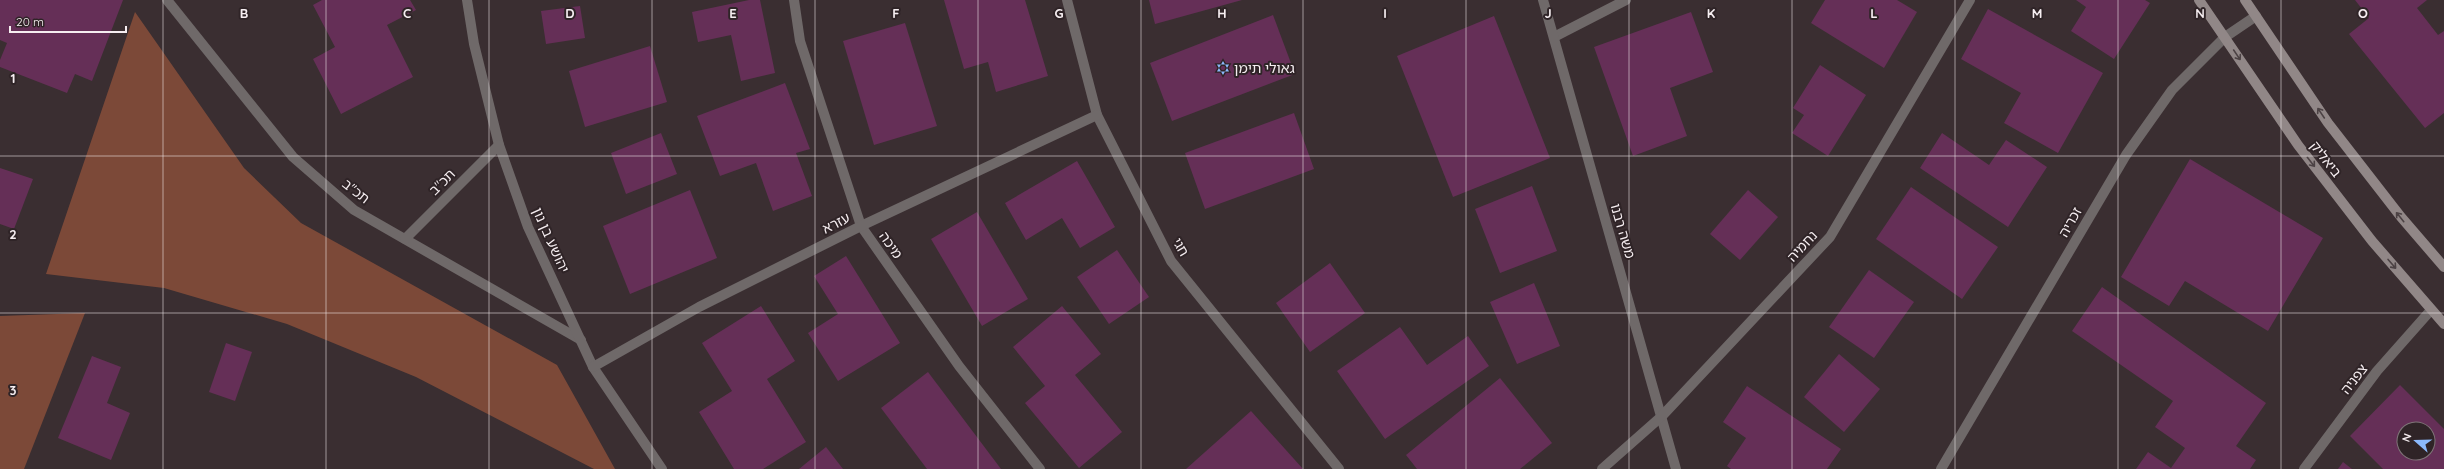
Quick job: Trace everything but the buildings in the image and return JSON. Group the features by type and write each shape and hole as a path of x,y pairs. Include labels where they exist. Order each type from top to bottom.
{"street":[{"name":"תכ''ב","path":"167,0 293,157 354,210 581,340"},
{"name":"יהושע בן נון","path":"467,0 474,44 499,145 528,227 593,367 662,469"},
{"name":"מיכה","path":"794,0 800,41 861,226 959,366 1040,469"},
{"name":"חגי","path":"1067,0 1097,115 1171,261 1339,469"},
{"name":"משה רבנו","path":"1543,0 1676,469"},
{"path":"1554,37 1626,0"},
{"name":"נחמיה","path":"1602,469 1662,416 1830,237 1970,0"},
{"name":"ביאליק","path":"2199,0 2298,145 2372,242 2444,324"},
{"name":"ביאליק","path":"2245,0 2328,124 2401,218 2444,267"},
{"name":"זכריה","path":"1941,469 2126,155 2172,90 2225,38 2256,16"},
{"name":"עזרא","path":"593,367 698,308 861,226 1097,115"},
{"name":"תכ\"ב","path":"405,239 499,145"},
{"name":"צפניה","path":"2304,469 2378,371 2431,310"}],"shaded area":[{"path":"135,12 244,168 301,223 557,365 615,469 594,469 416,377 287,324 164,288 46,274"},
{"path":"85,313 24,469 0,469 0,316"}],"place":[{"name":"גאולי תימן","path":"1223,68"}]}
